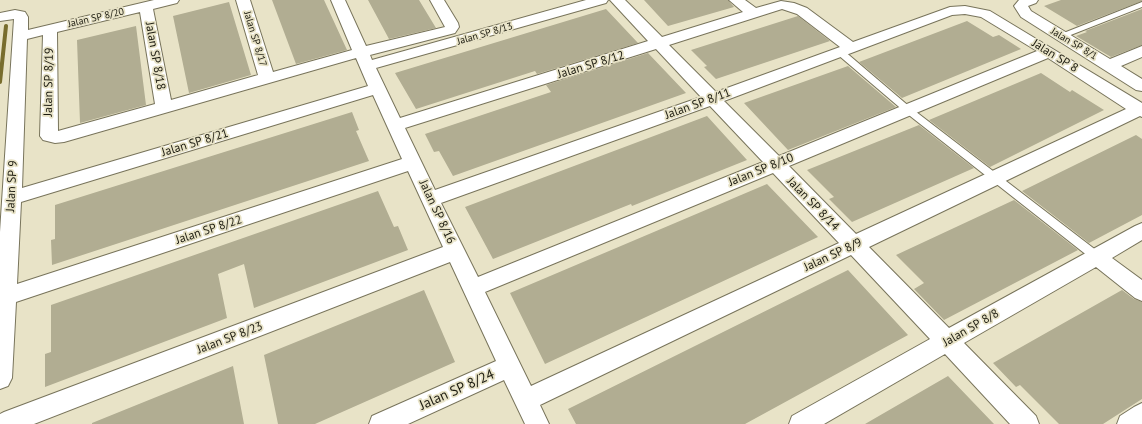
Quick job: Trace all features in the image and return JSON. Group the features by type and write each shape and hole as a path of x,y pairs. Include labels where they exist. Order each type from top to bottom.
{"street":[{"name":"Jalan SP 8/20","path":"20,36 172,0"},
{"name":"Jalan SP 8/17","path":"243,0 267,78"},
{"name":"Jalan SP 8/16","path":"338,0 364,59 537,424"},
{"path":"164,107 267,78 364,59 447,31 452,27 437,0"},
{"name":"Jalan SP 8/13","path":"364,59 601,0"},
{"name":"Jalan SP 8/14","path":"617,0 1027,424"},
{"path":"736,0 753,13"},
{"name":"Jalan SP 8/1","path":"1031,0 1022,4 1021,6 1023,11 1060,36 1142,86"},
{"name":"Jalan SP 8/12","path":"396,125 659,44 776,6 786,5 802,10 845,50"},
{"name":"Jalan SP 8/18","path":"146,6 164,107"},
{"name":"Jalan SP 8/11","path":"431,199 712,99 950,10 965,10"},
{"name":"Jalan SP 8","path":"965,10 985,14 1141,110"},
{"name":"Jalan SP 9","path":"0,17 15,14 20,15 12,198 0,378"},
{"name":"Jalan SP 8/19","path":"50,29 49,136 64,136 164,107"},
{"path":"1109,65 1142,51"},
{"name":"Jalan SP 8/10","path":"473,288 1049,52"},
{"name":"Jalan SP 8/21","path":"12,198 378,88"},
{"name":"Jalan SP 8/9","path":"526,400 1141,110"},
{"name":"Jalan SP 8/22","path":"5,297 413,162"},
{"name":"Jalan SP 8/8","path":"801,424 1142,231"},
{"name":"Jalan SP 8/23","path":"4,424 455,251"},
{"path":"1097,257 1142,292"},
{"name":"Jalan SP 8/24","path":"382,424 510,366"},
{"path":"1129,424 1142,415"}],"lane":[{"path":"1060,36 1142,4"},
{"path":"845,50 908,110 1097,257"}],"building":[{"path":"272,0 324,0 347,50 296,64"},
{"path":"368,0 419,0 436,28 389,39"},
{"path":"644,0 728,0 734,7 668,26"},
{"path":"1061,0 1142,1 1077,26 1044,6"},
{"path":"229,2 251,75 189,93 173,16"},
{"path":"606,9 638,43 537,74 535,71 416,109 395,73"},
{"path":"1142,9 1142,45 1111,57 1076,36 1087,32 1085,31"},
{"path":"798,16 830,41 716,79 704,67 707,66 691,50"},
{"path":"967,21 993,37 999,35 1021,49 902,98 859,62"},
{"path":"136,26 146,105 80,123 77,40"},
{"path":"648,53 686,93 453,176 439,151 434,152 425,134 551,92 546,85"},
{"path":"848,66 896,107 788,150 744,103"},
{"path":"1041,73 1070,92 1072,90 1104,110 990,167 929,120"},
{"path":"352,112 359,130 356,131 369,161 52,265 51,240 55,239 55,205"},
{"path":"707,116 747,160 493,259 465,207"},
{"path":"919,125 974,168 852,222 829,199 834,197 807,170"},
{"path":"1136,135 1142,139 1142,215 1089,243 1022,191"},
{"path":"767,184 818,237 545,364 510,293"},
{"path":"378,191 394,227 398,226 408,250 254,308 244,264 218,274 227,318 45,387 45,354 51,352 51,305"},
{"path":"1014,200 1078,250 944,320 914,289 924,283 896,255"},
{"path":"848,270 908,335 745,424 576,424 568,409"},
{"path":"424,290 455,362 315,424 278,424 264,355"},
{"path":"1122,290 1134,299 1142,302 1142,399 1103,424 1059,424 1020,385 1016,387 993,363"},
{"path":"233,366 244,424 92,424 92,423"},
{"path":"948,376 994,424 865,424"}],"waterway":[{"path":"0,82 6,26"}]}
